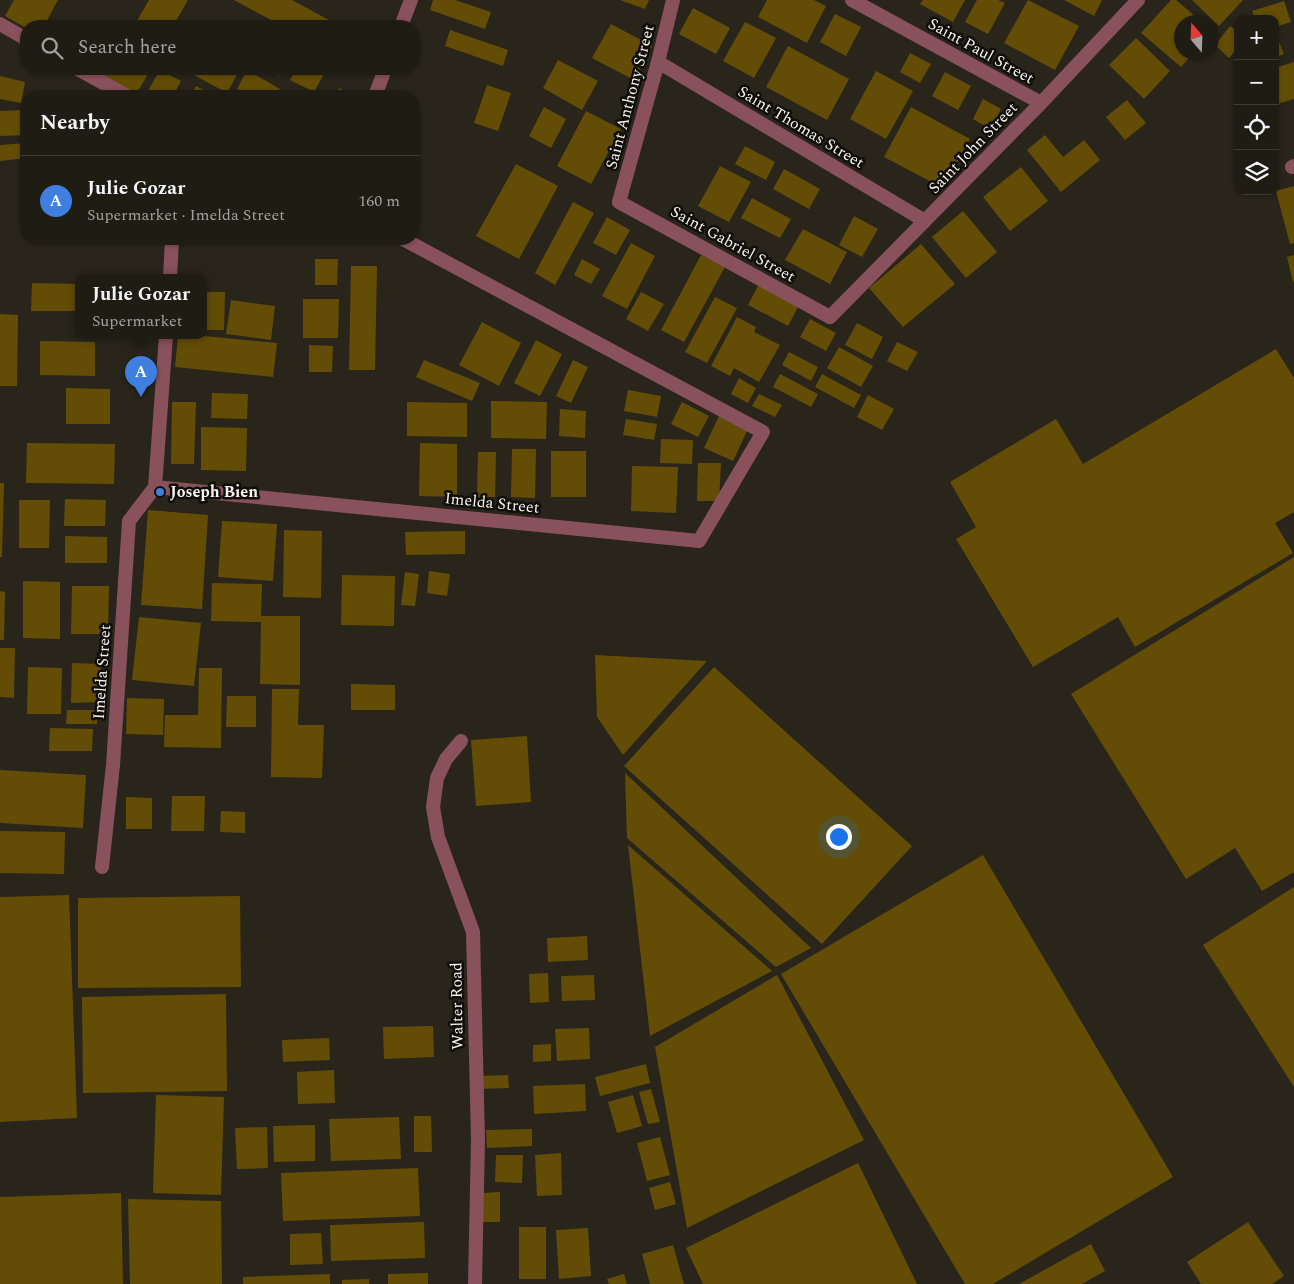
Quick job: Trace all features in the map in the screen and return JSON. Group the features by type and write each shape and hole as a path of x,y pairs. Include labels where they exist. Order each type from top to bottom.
{"street":[{"path":"403,20 411,0"},
{"name":"Saint Anthony Street","path":"619,202 658,62 673,0"},
{"name":"Saint Paul Street","path":"852,0 1041,103"},
{"name":"Saint John Street","path":"830,317 1041,103 1138,0"},
{"path":"0,24 20,36"},
{"name":"Saint Thomas Street","path":"658,62 925,221"},
{"path":"89,75 116,90"},
{"path":"377,90 383,75"},
{"name":"Saint Gabriel Street","path":"619,202 830,317"},
{"path":"170,274 172,245"},
{"name":"Imelda Street","path":"102,867 113,765 129,521 155,487 699,541 763,432 414,245"},
{"path":"155,487 166,339"},
{"name":"Walter Road","path":"461,741 446,759 437,778 433,807 438,837 473,932 478,1140 475,1284"}],"building":[{"path":"14,0 58,0 47,20 20,20 20,25 5,16"},
{"path":"149,0 188,0 176,20 137,20"},
{"path":"234,0 292,0 329,20 271,20"},
{"path":"433,0 455,0 491,12 485,29 430,10"},
{"path":"620,0 649,0 645,9"},
{"path":"767,0 814,0 826,6 807,43 758,17"},
{"path":"923,0 965,0 953,22 920,4"},
{"path":"977,0 998,0 1005,3 988,34 965,22"},
{"path":"1028,0 1079,26 1055,70 1004,43"},
{"path":"1064,0 1102,0 1094,16"},
{"path":"1171,0 1176,0 1194,15 1174,15 1174,60 1187,60 1181,67 1141,33"},
{"path":"1192,0 1243,0 1219,26 1219,15 1208,15"},
{"path":"1284,1 1291,22 1279,26 1279,15 1254,15 1252,11"},
{"path":"693,8 730,28 716,54 679,34"},
{"path":"835,14 861,27 846,56 820,42"},
{"path":"745,22 776,38 754,78 723,61"},
{"path":"611,24 652,46 634,80 592,58"},
{"path":"1230,26 1234,29 1234,52 1229,58 1219,49 1219,40"},
{"path":"450,30 508,50 503,66 445,46"},
{"path":"1136,38 1170,71 1144,99 1109,65"},
{"path":"1279,42 1284,54 1279,56"},
{"path":"788,46 849,79 827,120 766,87"},
{"path":"910,53 931,64 920,83 900,72"},
{"path":"558,60 598,81 582,110 543,88"},
{"path":"1294,62 1294,99 1279,103 1279,67"},
{"path":"876,71 913,91 886,139 850,119"},
{"path":"945,72 971,86 958,110 932,96"},
{"path":"103,75 147,75 139,90 124,90 101,78"},
{"path":"157,75 170,75 181,81 176,90 148,90"},
{"path":"194,75 237,75 229,90 222,90"},
{"path":"244,75 256,75 280,89 239,90 237,89"},
{"path":"293,75 323,75 315,90 310,90 290,80"},
{"path":"0,76 25,82 23,90 20,90 20,103 0,99"},
{"path":"487,85 511,93 498,131 474,123"},
{"path":"196,86 204,90 194,90"},
{"path":"983,99 1001,109 990,129 973,119"},
{"path":"1127,100 1146,123 1125,140 1106,117"},
{"path":"544,107 566,119 551,148 529,136"},
{"path":"911,107 970,139 943,188 884,157"},
{"path":"20,110 20,135 0,136 0,111"},
{"path":"586,111 621,129 591,184 557,166"},
{"path":"1045,135 1063,157 1084,140 1100,160 1061,192 1027,150"},
{"path":"20,143 20,159 0,161 0,145"},
{"path":"745,146 775,162 766,180 735,164"},
{"path":"516,164 558,186 519,259 476,236"},
{"path":"720,166 751,182 729,222 698,206"},
{"path":"1021,167 1048,201 1010,231 983,197"},
{"path":"784,169 820,189 809,209 773,189"},
{"path":"1294,186 1294,243 1290,244 1277,195 1279,195 1279,190"},
{"path":"752,198 791,219 780,238 741,218"},
{"path":"573,202 594,213 555,285 535,273"},
{"path":"963,211 997,252 966,278 932,237"},
{"path":"854,216 878,229 862,257 839,245"},
{"path":"607,217 630,230 616,255 593,243"},
{"path":"803,229 847,252 830,284 785,260"},
{"path":"631,243 655,256 627,309 602,296"},
{"path":"921,244 955,284 903,327 869,288"},
{"path":"701,255 725,267 684,342 661,330"},
{"path":"1294,255 1294,282 1293,282 1287,257"},
{"path":"315,259 338,259 337,285 315,285"},
{"path":"582,259 600,269 591,284 574,275"},
{"path":"351,266 377,266 375,370 349,370"},
{"path":"32,283 75,284 75,311 31,311"},
{"path":"759,284 799,305 788,326 748,305"},
{"path":"207,292 225,292 224,330 207,330"},
{"path":"641,292 664,304 648,331 626,319"},
{"path":"715,297 737,308 707,363 685,352"},
{"path":"303,299 339,299 338,338 303,338"},
{"path":"231,300 275,306 271,340 226,334"},
{"path":"0,314 18,315 17,386 0,386"},
{"path":"737,317 756,327 754,332 780,345 759,382 734,368 730,376 711,366"},
{"path":"810,319 836,333 826,351 800,337"},
{"path":"482,322 521,343 499,386 459,365"},
{"path":"857,323 883,337 872,359 845,345"},
{"path":"207,336 277,343 273,377 175,367 178,339 207,339"},
{"path":"536,340 562,354 540,396 514,383"},
{"path":"40,341 95,342 95,376 40,375"},
{"path":"897,342 918,352 907,371 887,361"},
{"path":"309,345 333,346 332,372 309,372"},
{"path":"839,347 873,366 861,387 827,368"},
{"path":"1276,349 1294,378 1294,512 1275,523 1293,553 1135,647 1118,617 1033,667 956,539 976,527 950,482 1056,419 1083,464"},
{"path":"789,352 818,367 811,381 782,365"},
{"path":"424,360 480,383 472,401 416,377"},
{"path":"573,360 588,367 571,403 556,396"},
{"path":"780,374 818,394 811,407 773,387"},
{"path":"822,374 861,395 854,408 815,387"},
{"path":"739,378 756,388 748,403 731,394"},
{"path":"66,388 110,389 110,424 66,424"},
{"path":"628,390 661,396 657,417 624,411"},
{"path":"212,393 248,394 247,419 211,418"},
{"path":"759,394 782,405 775,417 752,406"},
{"path":"868,395 894,409 882,430 857,417"},
{"path":"491,401 547,402 546,439 491,438"},
{"path":"172,402 196,402 194,464 171,464"},
{"path":"407,402 467,403 467,437 407,436"},
{"path":"682,402 709,416 698,437 671,424"},
{"path":"560,409 586,411 585,438 559,436"},
{"path":"719,416 748,429 733,461 704,448"},
{"path":"626,419 657,424 654,440 623,435"},
{"path":"201,427 247,428 246,471 201,470"},
{"path":"661,439 693,440 692,464 660,463"},
{"path":"27,443 115,444 114,484 26,483"},
{"path":"420,443 457,444 457,497 419,496"},
{"path":"512,449 536,449 535,498 511,497"},
{"path":"551,451 586,451 586,497 551,497"},
{"path":"478,452 496,452 495,497 477,497"},
{"path":"698,463 721,463 719,501 697,501"},
{"path":"632,466 678,467 676,513 631,511"},
{"path":"0,483 4,483 2,557 0,557"},
{"path":"65,499 106,500 105,526 64,526"},
{"path":"19,500 50,500 49,548 19,548"},
{"path":"148,510 208,515 202,609 141,605"},
{"path":"222,521 277,524 273,581 218,577"},
{"path":"284,530 322,531 321,598 283,597"},
{"path":"465,531 465,554 406,555 405,532"},
{"path":"65,536 107,537 107,563 65,563"},
{"path":"1294,557 1294,872 1262,891 1235,848 1186,879 1071,694"},
{"path":"429,571 450,574 447,596 427,593"},
{"path":"405,572 419,574 415,606 401,605"},
{"path":"342,575 395,576 394,626 341,625"},
{"path":"23,581 60,582 60,639 23,638"},
{"path":"212,583 262,584 261,616 300,616 300,685 260,684 261,622 211,621"},
{"path":"72,586 109,586 108,634 71,634"},
{"path":"0,591 5,592 4,640 0,640"},
{"path":"139,617 201,623 194,686 132,680"},
{"path":"0,648 15,648 14,698 0,697"},
{"path":"595,655 707,661 623,755 597,717"},
{"path":"72,663 101,664 101,702 71,703"},
{"path":"28,667 62,668 61,714 27,714"},
{"path":"714,667 912,846 822,944 624,766"},
{"path":"199,668 222,668 221,748 164,747 165,715 198,715"},
{"path":"351,684 395,685 395,710 351,710"},
{"path":"272,689 299,689 298,725 324,725 322,778 271,777"},
{"path":"227,696 256,696 256,727 226,727"},
{"path":"127,698 164,699 163,735 126,734"},
{"path":"67,710 97,710 97,724 66,724"},
{"path":"50,728 93,729 92,751 49,751"},
{"path":"527,736 531,802 476,806 471,740"},
{"path":"0,770 86,775 83,828 0,823"},
{"path":"625,773 811,948 776,967 627,838"},
{"path":"172,796 205,796 204,831 171,831"},
{"path":"126,797 152,798 152,829 126,829"},
{"path":"221,811 245,812 245,833 220,832"},
{"path":"0,831 65,832 64,874 0,873"},
{"path":"628,845 772,971 650,1036"},
{"path":"983,855 1173,1177 993,1284 965,1284 781,974"},
{"path":"1294,887 1294,1087 1203,945"},
{"path":"69,895 77,1118 0,1122 0,897"},
{"path":"240,896 241,987 78,988 78,898"},
{"path":"587,936 588,960 548,962 547,938"},
{"path":"548,973 549,1002 530,1003 529,974"},
{"path":"594,975 595,1000 562,1001 561,976"},
{"path":"777,975 864,1140 687,1228 655,1047"},
{"path":"226,994 227,1091 83,1093 82,997"},
{"path":"433,1026 434,1057 384,1059 383,1027"},
{"path":"589,1028 590,1059 557,1061 555,1029"},
{"path":"329,1038 330,1060 283,1062 282,1040"},
{"path":"551,1044 551,1061 533,1062 533,1045"},
{"path":"646,1064 650,1083 600,1096 595,1077"},
{"path":"334,1070 335,1103 298,1104 297,1072"},
{"path":"508,1075 509,1088 477,1089 477,1076"},
{"path":"585,1084 586,1111 534,1114 533,1086"},
{"path":"651,1089 660,1122 648,1124 639,1092"},
{"path":"156,1095 224,1097 221,1195 153,1193"},
{"path":"633,1095 642,1126 617,1133 608,1102"},
{"path":"414,1116 431,1116 432,1152 414,1152"},
{"path":"399,1117 401,1159 331,1161 329,1119"},
{"path":"315,1125 315,1161 274,1162 273,1126"},
{"path":"267,1127 268,1168 237,1169 235,1128"},
{"path":"532,1129 532,1146 487,1148 486,1130"},
{"path":"660,1137 670,1175 647,1181 637,1143"},
{"path":"561,1153 562,1195 537,1196 535,1155"},
{"path":"496,1155 523,1155 522,1183 495,1182"},
{"path":"858,1163 917,1284 703,1284 686,1248"},
{"path":"418,1168 420,1216 283,1221 281,1173"},
{"path":"670,1182 676,1204 655,1210 649,1188"},
{"path":"500,1192 500,1222 483,1222 483,1193"},
{"path":"121,1193 123,1284 0,1284 0,1197"},
{"path":"128,1199 221,1201 222,1284 130,1284"},
{"path":"424,1222 425,1258 331,1261 330,1225"},
{"path":"1248,1222 1284,1276 1272,1284 1201,1284 1187,1262"},
{"path":"519,1227 546,1227 546,1279 519,1279"},
{"path":"588,1228 591,1276 559,1279 556,1230"},
{"path":"321,1233 323,1264 290,1265 290,1234"},
{"path":"1091,1244 1105,1271 1082,1284 1019,1284"},
{"path":"673,1245 684,1284 650,1284 642,1254"},
{"path":"428,1273 428,1284 388,1284 388,1274"},
{"path":"330,1274 330,1284 243,1284 243,1277"},
{"path":"624,1274 627,1284 609,1284 607,1279"},
{"path":"369,1279 369,1284 342,1284 342,1280"}],"place":[{"name":"Julie Gozar","path":"141,397"},
{"name":"Joseph Bien","path":"160,492"}]}
